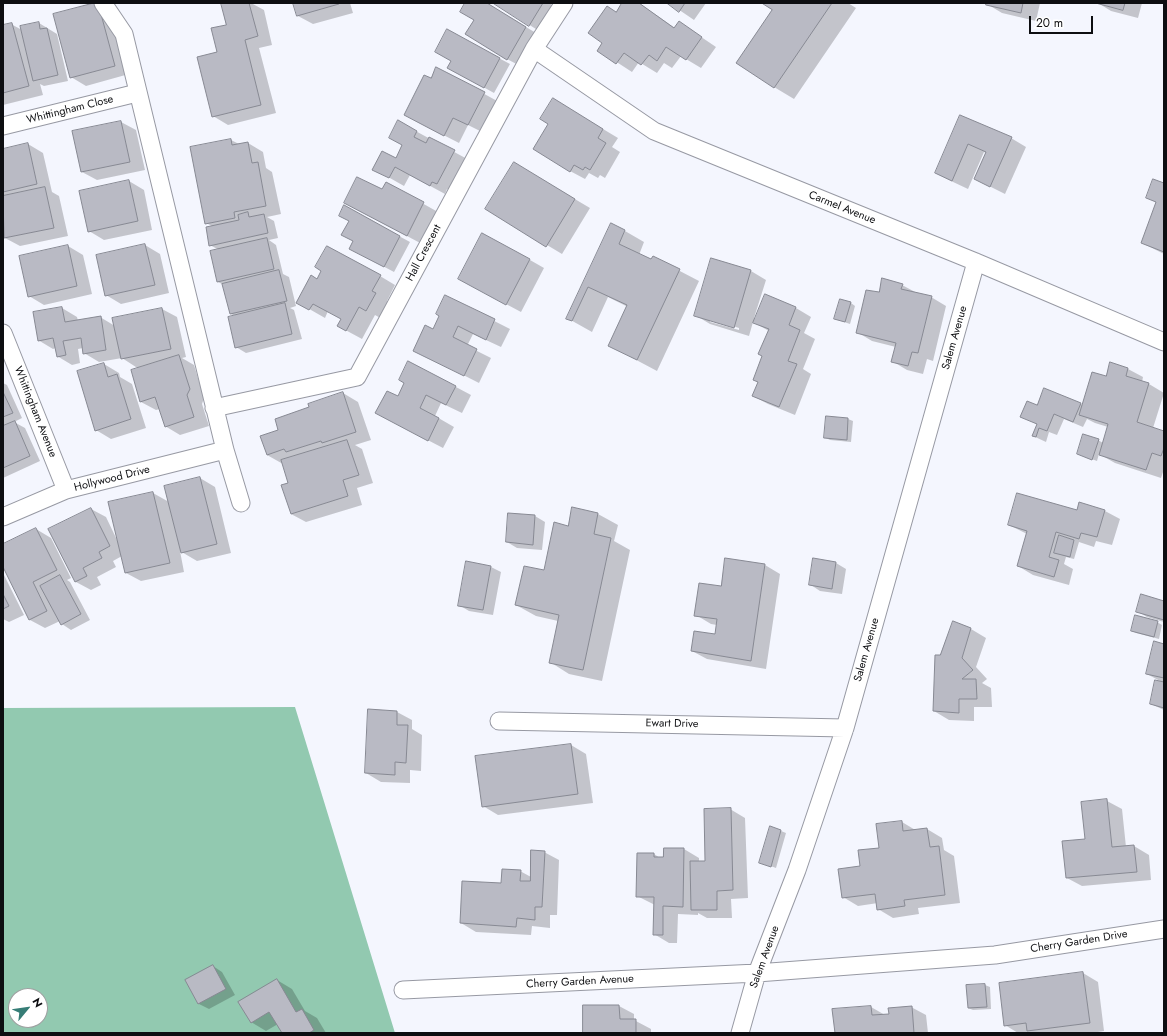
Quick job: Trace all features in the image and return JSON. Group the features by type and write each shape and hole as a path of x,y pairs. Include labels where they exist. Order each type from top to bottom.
{"street":[{"path":"103,3 124,34 214,408 241,503"},
{"name":"Hall Crescent","path":"214,408 357,378 534,49 564,3"},
{"name":"Carmel Avenue","path":"534,49 654,131 976,262 1164,342"},
{"name":"Whittingham Close","path":"3,126 138,93"},
{"name":"Salem Avenue","path":"740,1033 758,973 797,870 846,728 976,262"},
{"name":"Whittingham Avenue","path":"3,333 66,490"},
{"name":"Hollywood Drive","path":"3,517 66,490 225,450"},
{"name":"Ewart Drive","path":"499,721 846,728"},
{"name":"Cherry Garden Drive","path":"758,973 994,955 1164,929"},
{"name":"Cherry Garden Avenue","path":"403,990 758,973"}],"green space":[{"path":"295,707 395,1033 3,1033 3,708"}],"building":[{"path":"98,3 115,66 70,78 53,14"},
{"path":"221,3 249,3 258,36 245,40 261,105 212,117 197,57 217,52 211,28 226,25"},
{"path":"293,3 338,3 339,4 297,16"},
{"path":"465,3 487,3 526,27 507,60 465,34 474,20 460,12"},
{"path":"493,3 543,3 529,26"},
{"path":"622,3 639,3 674,28 679,21 702,37 686,60 666,47 657,61 649,55 641,65 624,53 616,64 597,51 602,43 588,33 607,6 616,12"},
{"path":"667,3 685,3 679,12"},
{"path":"762,3 832,3 774,88 736,63 772,10"},
{"path":"986,3 1023,3 1021,13 986,5"},
{"path":"1096,3 1125,3 1123,10"},
{"path":"39,22 40,29 47,28 58,75 33,81 20,26"},
{"path":"12,23 29,86 3,93 3,25"},
{"path":"447,29 500,58 484,88 447,68 451,61 435,52"},
{"path":"436,67 485,92 468,125 453,118 444,136 404,115 424,75 431,78"},
{"path":"553,98 603,129 598,138 606,143 590,170 585,167 583,170 574,165 570,172 533,149 548,124 540,119"},
{"path":"960,115 1012,137 990,187 974,179 986,152 968,144 952,181 935,173"},
{"path":"398,120 417,131 414,137 426,143 429,137 455,150 437,184 432,182 430,186 395,167 389,178 372,170 382,151 396,158 402,145 389,138"},
{"path":"121,121 130,162 81,172 72,131"},
{"path":"231,139 232,145 248,142 252,163 258,162 266,206 234,212 235,218 205,224 190,147"},
{"path":"28,143 37,184 3,192 3,149"},
{"path":"514,162 575,199 546,247 485,209"},
{"path":"357,177 382,189 386,182 424,202 407,236 344,203"},
{"path":"1153,179 1164,183 1164,252 1141,243 1156,202 1146,198"},
{"path":"129,180 138,221 88,232 79,191"},
{"path":"45,187 54,228 4,238 3,196"},
{"path":"344,205 400,236 384,267 349,249 353,241 341,235 349,221 339,216"},
{"path":"248,212 249,217 264,214 268,233 209,246 206,227 239,220 238,215"},
{"path":"611,223 625,230 619,244 651,259 653,256 680,269 637,360 608,346 627,305 588,287 572,321 566,319"},
{"path":"482,233 530,259 506,305 458,279"},
{"path":"267,238 274,269 217,282 210,251"},
{"path":"145,244 155,285 105,296 96,255"},
{"path":"68,245 77,286 28,297 19,256"},
{"path":"327,246 381,275 372,291 376,293 366,311 359,307 346,331 337,326 341,319 313,304 309,310 296,303 311,275 317,279 321,271 315,267"},
{"path":"711,258 751,270 734,328 694,316"},
{"path":"279,270 287,301 230,314 222,284"},
{"path":"882,278 903,284 901,289 932,296 918,353 912,352 908,366 891,362 896,343 856,333 866,290 879,292"},
{"path":"765,294 796,307 789,325 800,330 788,361 797,364 779,407 752,396 758,382 753,380 762,356 758,354 769,329 753,323"},
{"path":"445,295 495,319 486,340 458,326 453,337 477,349 464,376 413,351 425,325 433,329 439,316 436,314"},
{"path":"840,299 851,302 845,322 834,319"},
{"path":"285,303 292,334 235,348 228,317"},
{"path":"62,307 65,322 101,316 106,350 83,354 81,338 63,341 66,355 57,357 53,338 38,341 33,312"},
{"path":"162,308 171,349 121,359 112,318"},
{"path":"179,355 190,389 187,395 194,417 165,427 155,397 140,402 131,370"},
{"path":"408,361 456,386 446,405 426,395 420,408 439,418 428,441 375,413 387,391 398,396 404,383 399,380"},
{"path":"1110,362 1128,368 1126,376 1149,383 1137,422 1164,431 1164,448 1161,456 1152,453 1146,470 1099,455 1108,424 1079,415 1092,372 1106,376"},
{"path":"104,363 108,377 117,374 131,419 95,431 77,371"},
{"path":"1044,388 1081,403 1073,422 1054,414 1047,431 1039,428 1036,437 1032,436 1037,424 1020,417 1027,401 1037,405"},
{"path":"3,392 13,413 3,417"},
{"path":"343,392 356,432 322,443 321,441 286,452 284,449 267,455 260,436 278,430 275,419 309,407 308,404"},
{"path":"826,416 848,418 847,440 824,438"},
{"path":"15,421 30,456 3,468 3,426"},
{"path":"1083,434 1099,439 1092,460 1077,454"},
{"path":"347,440 359,475 343,480 348,496 291,514 281,485 288,483 281,460"},
{"path":"200,477 217,544 181,553 164,486"},
{"path":"153,492 170,563 125,573 108,502"},
{"path":"1017,493 1077,510 1079,502 1105,510 1097,537 1081,533 1079,539 1056,532 1049,557 1059,560 1054,577 1017,566 1027,531 1008,525"},
{"path":"572,507 598,513 594,534 611,538 583,670 549,663 559,615 515,605 524,566 544,570 554,522 568,526"},
{"path":"91,508 110,546 99,552 102,558 83,568 87,576 75,582 48,529"},
{"path":"508,513 535,515 533,545 506,542"},
{"path":"36,528 57,570 33,582 47,611 29,620 3,567 3,544"},
{"path":"1059,535 1074,540 1070,557 1054,553"},
{"path":"725,558 765,564 751,661 691,651 694,631 715,634 717,619 694,616 699,583 721,586"},
{"path":"813,558 836,562 832,589 809,585"},
{"path":"466,561 491,566 483,610 458,606"},
{"path":"60,575 81,614 61,625 40,586"},
{"path":"3,594 9,606 3,609"},
{"path":"1141,594 1164,601 1164,620 1136,612"},
{"path":"1135,615 1158,621 1154,637 1131,631"},
{"path":"953,621 971,628 962,658 973,670 962,679 976,679 977,699 959,699 959,713 933,711 935,655 940,655"},
{"path":"1154,641 1164,644 1164,678 1146,674"},
{"path":"1155,680 1164,682 1164,708 1150,704"},
{"path":"368,709 397,711 397,725 408,725 406,763 395,762 395,775 365,773"},
{"path":"571,744 578,794 482,807 475,756"},
{"path":"1107,799 1112,847 1134,845 1137,872 1066,878 1062,841 1085,839 1081,802"},
{"path":"731,808 733,890 717,891 717,910 691,910 690,861 705,861 704,809"},
{"path":"902,821 903,831 927,828 930,847 939,846 945,895 904,900 905,906 877,910 875,894 842,898 838,869 860,866 858,850 879,848 876,824"},
{"path":"770,826 781,830 771,867 759,863"},
{"path":"664,848 684,848 683,907 663,906 663,935 653,935 654,897 636,897 637,853 654,853 654,857 663,857"},
{"path":"531,850 545,851 542,907 535,907 535,920 517,918 516,927 460,923 462,881 501,883 502,869 521,870 520,881 530,881"},
{"path":"213,965 226,989 198,1004 185,980"},
{"path":"1083,972 1090,1023 1027,1031 1026,1023 1004,1026 999,983"},
{"path":"277,979 296,1012 302,1009 314,1030 309,1033 282,1033 269,1012 251,1023 238,1002"},
{"path":"985,984 987,1007 968,1008 966,985"},
{"path":"583,1005 619,1005 620,1019 636,1019 636,1033 583,1033"},
{"path":"871,1006 872,1015 889,1014 888,1008 912,1006 914,1033 835,1033 832,1009"}]}
